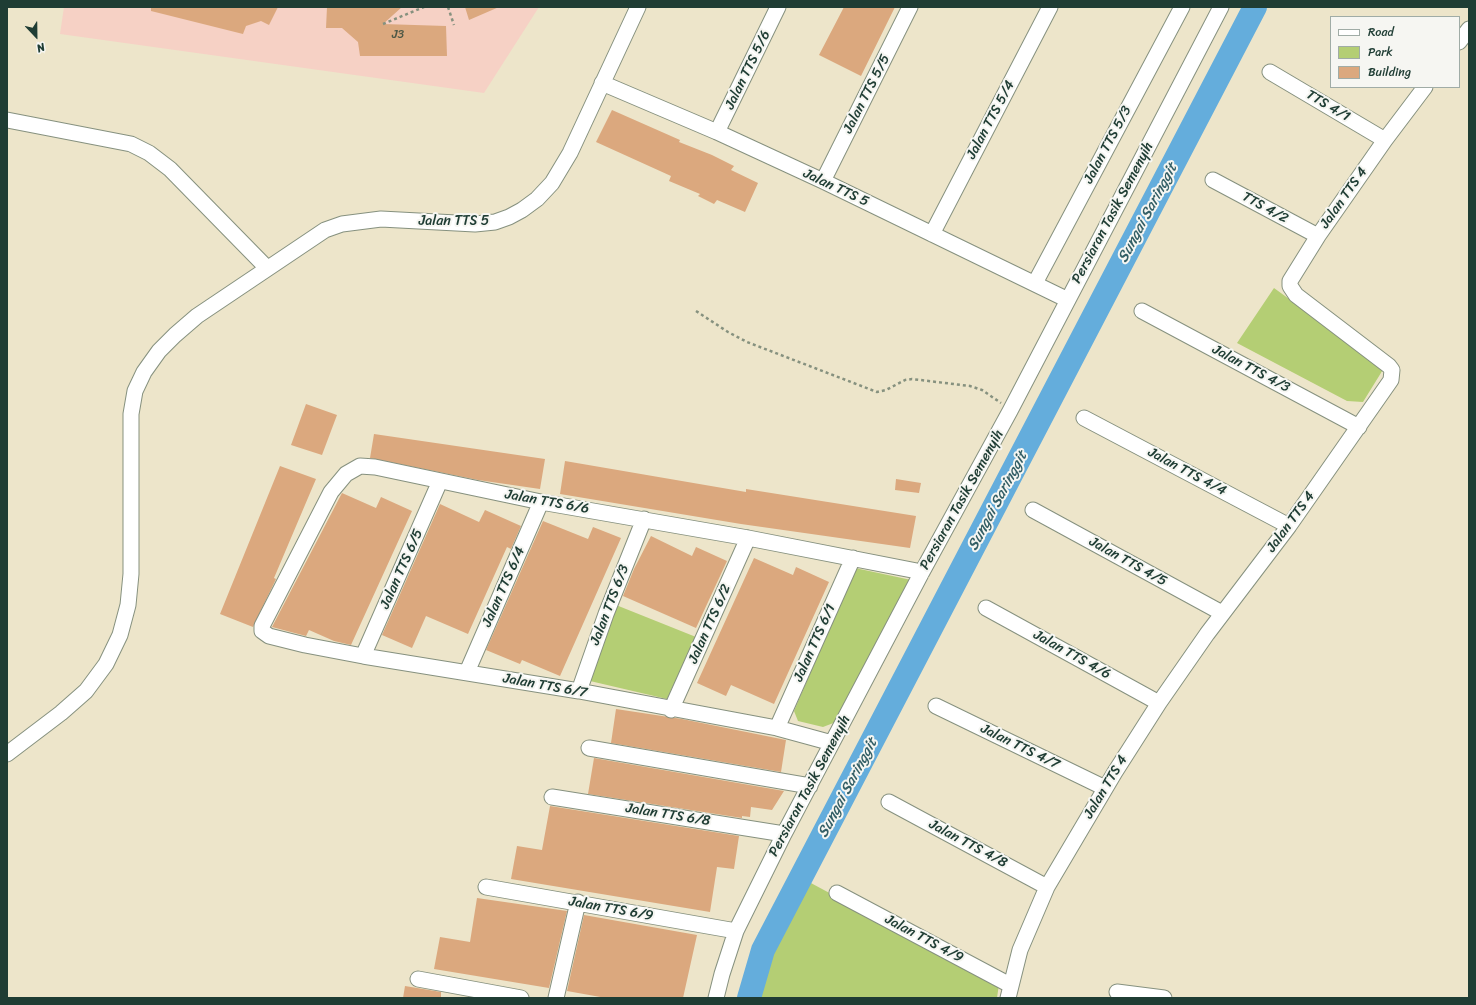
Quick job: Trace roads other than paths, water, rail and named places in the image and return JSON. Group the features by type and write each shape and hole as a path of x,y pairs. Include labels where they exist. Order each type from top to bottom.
{"street":[{"name":"Jalan TTS 5","path":"7,754 61,713 86,691 106,664 120,635 128,605 131,574 131,414 135,391 144,372 175,335 197,316 325,230 342,224 381,219 475,224 502,219 522,210 537,199 552,183 570,153 638,7"},
{"name":"Jalan TTS 5/6","path":"717,132 778,7"},
{"name":"Jalan TTS 5/5","path":"823,181 910,7"},
{"name":"Jalan TTS 5/4","path":"932,234 1050,7"},
{"name":"Jalan TTS 5/3","path":"1035,283 1182,7"},
{"name":"Persiaran Tasik Semenyih","path":"716,998 736,931 784,834 922,572 1010,411 1221,7"},
{"path":"1460,41 1469,29"},
{"name":"TTS 4/1","path":"1270,72 1385,140"},
{"name":"Jalan TTS 5","path":"602,83 717,132 823,181 1068,300"},
{"name":"Jalan TTS 4","path":"1009,991 1020,950 1047,887 1105,788 1159,702 1222,613 1289,526 1391,380 1392,370 1384,361 1301,299 1292,291 1290,281 1318,236 1385,140 1424,88"},
{"path":"7,120 131,144 149,152 170,170 267,268"},
{"name":"TTS 4/2","path":"1213,180 1318,236"},
{"name":"Jalan TTS 4/3","path":"1142,311 1359,427"},
{"name":"Jalan TTS 4/4","path":"1084,418 1289,526"},
{"name":"Jalan TTS 6/6","path":"262,626 337,483 352,469 366,466 541,502 748,538 922,572"},
{"name":"Jalan TTS 6/5","path":"363,656 440,482"},
{"name":"Jalan TTS 6/4","path":"467,672 541,502"},
{"name":"Jalan TTS 4/5","path":"1033,510 1222,613"},
{"name":"Jalan TTS 6/3","path":"579,691 606,614 644,519"},
{"name":"Jalan TTS 6/2","path":"672,710 748,538"},
{"name":"Jalan TTS 6/1","path":"777,728 853,558"},
{"name":"Jalan TTS 4/6","path":"986,608 1159,702"},
{"name":"Jalan TTS 6/7","path":"262,626 262,631 269,636 363,656 579,691 672,710 777,728 832,743"},
{"name":"Jalan TTS 4/7","path":"936,706 1105,788"},
{"path":"588,748 810,786"},
{"name":"Jalan TTS 6/8","path":"552,797 784,834"},
{"name":"Jalan TTS 4/8","path":"889,802 1047,887"},
{"name":"Jalan TTS 6/9","path":"486,887 736,931"},
{"name":"Jalan TTS 4/9","path":"837,893 1009,991"},
{"path":"556,998 578,902"},
{"path":"418,979 521,998"},
{"path":"1117,992 1164,998"}],"waterway":[{"name":"Sungai Saringgit","path":"749,998 763,950 1255,7"}]}
